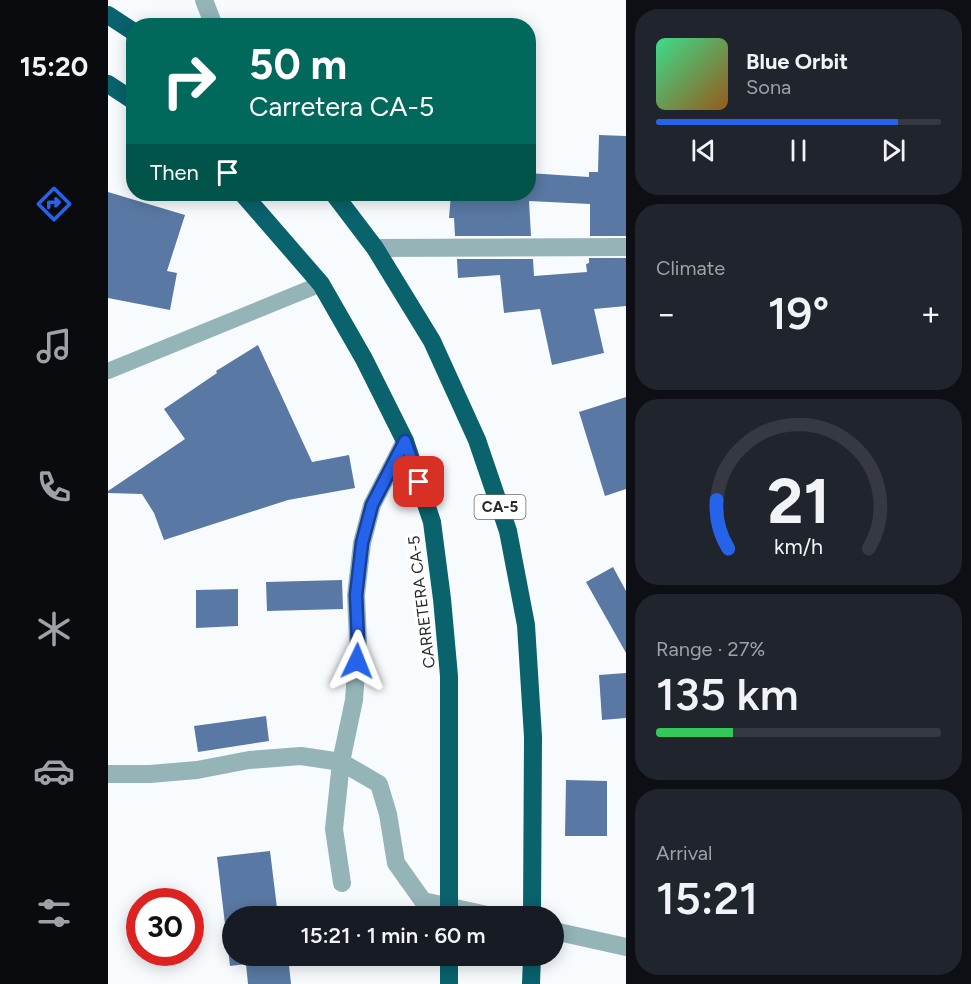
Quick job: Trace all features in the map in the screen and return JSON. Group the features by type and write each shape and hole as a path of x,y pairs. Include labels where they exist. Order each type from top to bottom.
{"highway":[{"path":"108,15 126,27"},
{"path":"108,84 126,95"},
{"name":"CARRETERA CA-5","path":"252,201 321,285 364,359 405,441 432,522 449,676 449,906"},
{"name":"CA-5","path":"339,201 375,248 432,341 477,440 508,531 526,625 533,737 532,906"},
{"path":"449,966 449,984"},
{"path":"531,984 532,966"}],"street":[{"path":"204,0 211,18"},
{"path":"375,248 626,247"},
{"path":"342,883 334,829 341,762 354,699 358,642 356,595 362,543 372,505 405,441"},
{"path":"108,774 150,774 197,770 249,759 301,756 341,762 379,784 388,814 396,863 423,901 446,906"},
{"path":"564,933 626,947"}],"lane":[{"path":"108,371 321,285"}],"building":[{"path":"599,135 626,136 626,236 590,236 590,204 529,201 536,201 536,174 589,177 589,172 598,172"},
{"path":"108,192 126,197 126,201 138,201 185,215 167,271 177,273 170,310 108,298"},
{"path":"450,201 529,201 531,236 455,236 454,218 449,218"},
{"path":"589,258 626,258 626,306 594,309 604,353 552,365 540,309 504,313 500,275 458,278 457,259 533,259 534,276 587,272 586,264 589,263"},
{"path":"258,345 312,462 349,455 355,488 288,500 164,540 154,513 142,494 108,493 108,491 185,439 164,409 217,373 216,371"},
{"path":"626,397 626,489 605,496 579,412"},
{"path":"613,567 626,591 626,653 586,582"},
{"path":"342,580 343,609 267,611 266,582"},
{"path":"238,589 238,626 196,628 196,590"},
{"path":"626,673 626,718 602,720 599,675"},
{"path":"266,716 269,741 198,752 194,726"},
{"path":"566,780 607,781 607,836 565,836"},
{"path":"270,851 277,906 223,906 217,857"},
{"path":"246,966 289,966 291,984 248,984"}],"route":[{"path":"357,661 356,595 362,543 372,505 405,441 419,482"}]}
